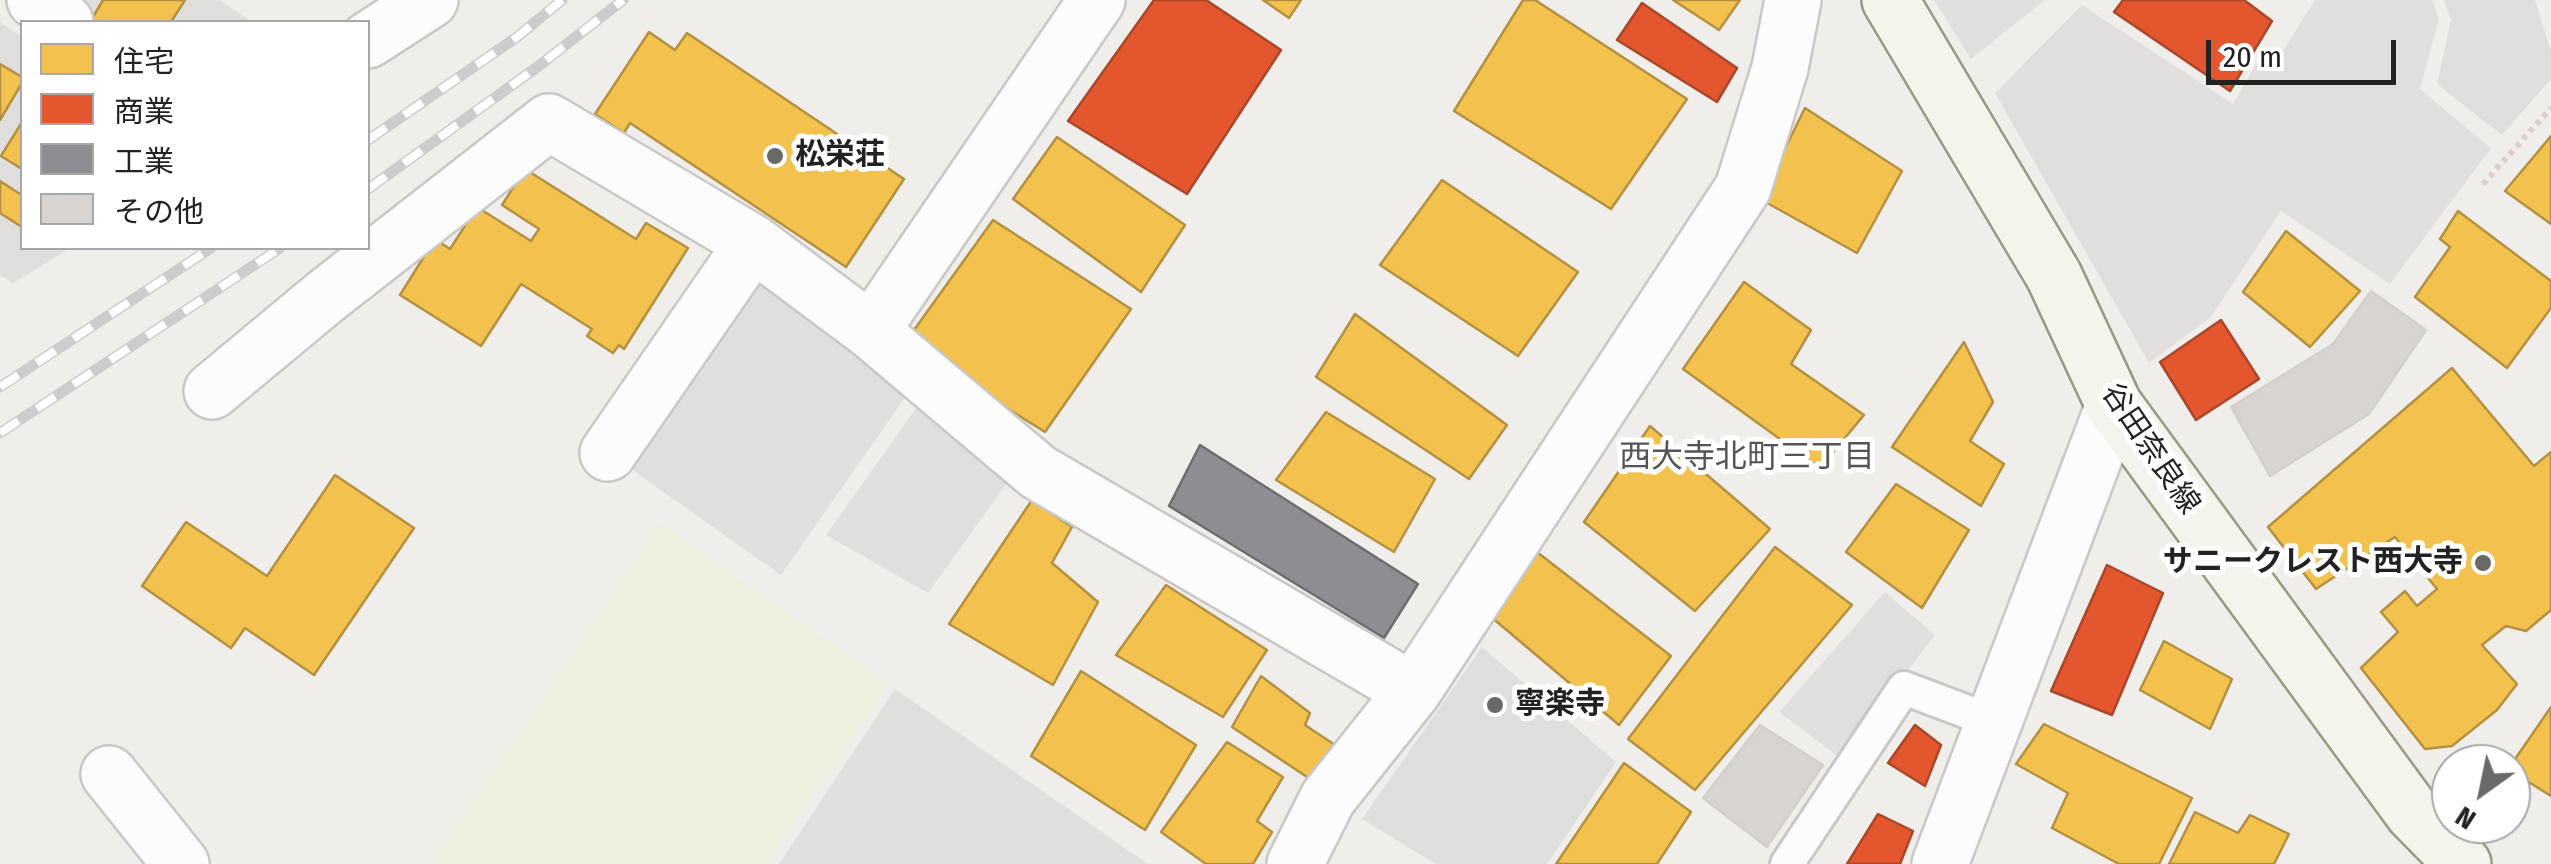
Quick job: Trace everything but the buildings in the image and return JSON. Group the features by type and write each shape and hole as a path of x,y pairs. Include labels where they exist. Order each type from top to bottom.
{"main road":[{"name":"谷田奈良線","path":"1890,0 2054,276 2114,405 2413,813 2463,864"}],"street":[{"path":"35,0 62,20"},
{"path":"370,39 430,0"},
{"path":"871,331 1097,0"},
{"path":"1296,864 1328,798 1413,690 1743,188 1780,68 1793,0"},
{"path":"212,391 325,296 549,122 752,243 871,331 1038,472 1413,690"},
{"path":"608,452 752,243"},
{"path":"1940,864 2114,405"},
{"path":"109,774 181,864"}],"lane":[{"path":"1786,864 1904,688 1994,722"}],"path":[{"path":"2483,184 2551,108"}],"shaded area":[{"path":"33,0 219,0 249,20 63,20"},
{"path":"1934,0 2045,0 1971,59"},
{"path":"2315,0 2432,0 2439,19 2420,89 2491,148 2390,284 2281,211 2210,318 2149,363 1995,93 2082,5 2233,104 2259,59 2278,59"},
{"path":"2444,0 2535,0 2551,51 2551,79 2502,135 2437,84 2451,20"},
{"path":"0,22 20,36 20,250 68,250 13,283 0,275"},
{"path":"750,271 913,386 781,575 618,460"},
{"path":"926,394 1022,462 928,593 826,535"},
{"path":"1885,592 1935,635 1840,758 1779,712"},
{"name":"寧楽寺","path":"1482,647 1616,762 1547,864 1436,864 1362,819"},
{"path":"895,689 1148,864 779,864"}],"green space":[{"path":"659,523 889,684 766,864 431,864"}],"railway":[{"path":"370,139 517,37 562,0"},
{"path":"370,188 623,0"},
{"path":"0,387 208,250"},
{"path":"0,433 277,250"}],"place":[{"name":"松栄荘","path":"775,156"},
{"name":"サニークレスト西大寺","path":"2483,563"},
{"name":"寧楽寺","path":"1495,705"}],"district":[{"name":"西大寺北町三丁目","path":"1747,458"}]}
